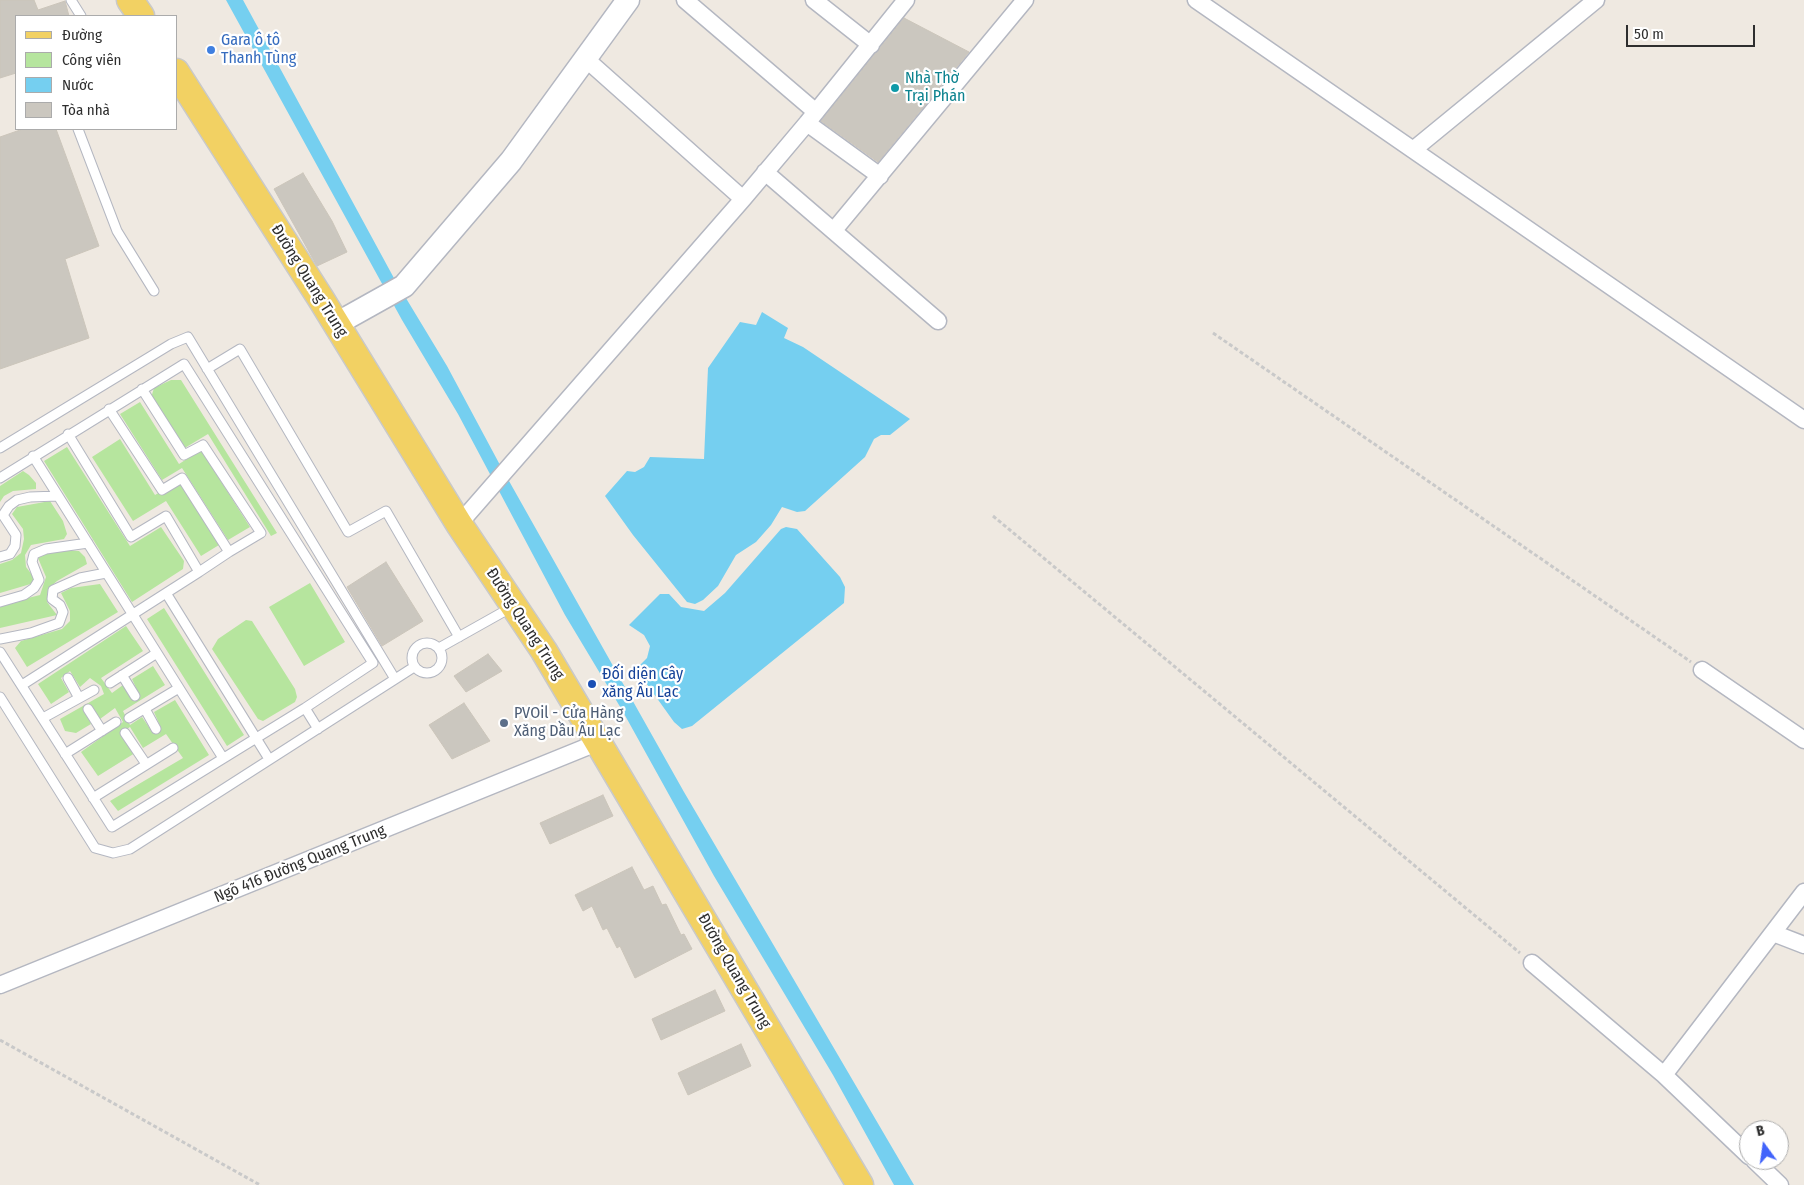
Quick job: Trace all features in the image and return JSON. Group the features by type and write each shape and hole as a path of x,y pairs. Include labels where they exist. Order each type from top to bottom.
{"main road":[{"path":"130,0 139,15"},
{"path":"336,324 404,286 511,160 587,60 628,0"},
{"name":"Đường Quang Trung","path":"178,75 336,324 458,524 514,606 599,742 860,1185"}],"street":[{"path":"685,0 812,118 880,176"},
{"path":"814,0 871,45"},
{"path":"458,524 743,199 812,118 906,0"},
{"path":"835,229 1025,0"},
{"path":"1196,0 1430,163 1649,311 1804,420"},
{"path":"1410,148 1596,0"},
{"path":"587,60 743,199"},
{"path":"765,172 835,229 938,321"},
{"path":"1702,670 1804,740"},
{"name":"Ngõ 416 Đường Quang Trung","path":"0,985 599,742"},
{"path":"1664,1075 1804,892"},
{"path":"1773,933 1804,945"},
{"path":"1532,963 1664,1075 1739,1146"},
{"path":"1764,1170 1780,1185"}],"lane":[{"path":"71,0 80,15"},
{"path":"78,130 117,232 154,291"},
{"path":"0,448 170,344 188,337 396,679"},
{"path":"207,369 240,349 348,532 386,511 459,637"},
{"path":"0,478 68,434 184,364 373,664 306,708 112,827 0,652"},
{"path":"22,685 261,533 203,445 184,455 142,389"},
{"path":"109,409 162,490 182,478 229,552"},
{"path":"68,434 131,537 166,516 199,572"},
{"path":"33,456 223,758"},
{"path":"0,557 10,554 16,546 16,535 3,515 9,506 18,500 30,497 58,496"},
{"path":"0,602 24,595 34,588 39,580 32,562 34,554 46,549 88,543"},
{"path":"0,639 31,633 59,623 63,612 60,605 52,599 53,590 80,578 106,573"},
{"path":"166,593 269,760"},
{"path":"439,648 514,606"},
{"path":"429,642 439,648 442,660 436,670 425,673 414,667 412,655 418,645 429,642"},
{"path":"110,683 157,654"},
{"path":"0,697 95,848 113,853 130,849 414,667"},
{"path":"122,676 136,696"},
{"path":"68,678 79,698"},
{"path":"129,718 179,688"},
{"path":"43,718 94,690"},
{"path":"306,708 318,729"},
{"path":"88,709 102,731"},
{"path":"145,709 156,729"},
{"path":"65,754 116,722"},
{"path":"126,733 146,764"},
{"path":"93,798 173,748"}],"path":[{"path":"1213,333 1702,670"},
{"path":"993,516 1532,963"},
{"path":"0,1040 260,1185"}],"green space":[{"path":"171,380 181,380 277,533 271,536 208,434 183,449 151,398 154,388"},
{"path":"140,402 179,464 201,450 250,527 228,540 182,468 162,480 120,414"},
{"path":"120,439 155,495 179,481 219,545 201,556 166,501 133,521 92,457"},
{"path":"67,447 130,546 161,527 184,561 183,569 132,602 44,461"},
{"path":"23,471 36,483 36,489 13,491 4,496 0,502 0,486"},
{"path":"50,501 63,521 67,534 64,539 31,545 25,555 26,567 33,576 34,583 0,593 0,564 12,560 21,553 24,539 23,529 12,514 17,507"},
{"path":"62,550 79,551 85,557 87,564 57,581 48,589 47,602 57,615 0,628 0,605 40,595 46,577 38,558 42,553"},
{"path":"310,583 345,642 304,666 269,607"},
{"path":"100,584 118,612 27,667 15,648 21,641 62,629 70,621 70,611 61,593 71,588"},
{"path":"164,608 244,735 227,746 147,619"},
{"path":"246,620 252,621 295,689 297,697 295,702 263,721 258,719 212,649 218,639"},
{"path":"126,626 143,651 101,678 112,693 123,685 132,699 139,694 132,679 153,666 165,685 123,711 130,725 142,717 153,733 161,728 154,712 175,700 209,755 118,811 110,801 183,758 166,734 143,748 130,727 121,733 135,753 98,776 81,752 123,722 115,708 100,719 90,705 84,709 91,724 76,733 65,731 60,719 104,694 101,686 90,678 80,687 70,671 61,678 69,692 51,704 38,684"}],"water":[{"path":"226,0 243,0 395,280 447,366 500,465 684,792 914,1185 894,1185 833,1075 714,876 622,710 565,615 458,414 402,320"},
{"path":"762,312 788,328 784,338 803,347 910,419 890,435 881,435 874,439 865,457 805,511 797,512 782,507 771,525 756,542 736,555 718,586 703,600 695,604 687,602 633,535 605,496 627,471 635,472 644,467 650,457 704,459 708,368 740,322 756,325"},
{"path":"786,527 797,529 840,577 845,587 844,603 692,726 682,729 674,722 636,669 647,658 650,646 644,635 629,625 660,594 669,594 681,607 704,611 725,593 781,529"}],"building":[{"path":"0,0 34,0 38,10 65,1 69,15 15,15 15,73 0,78"},
{"name":"Nhà Thờ Trại Phán","path":"904,18 969,52 878,162 821,121"},
{"path":"20,130 56,130 99,246 65,259 89,338 0,369 0,137"},
{"path":"303,173 332,221 347,252 317,266 274,189"},
{"path":"386,562 423,621 382,646 347,587"},
{"path":"488,654 502,671 466,692 454,676"},
{"path":"464,703 490,741 452,759 429,725"},
{"path":"603,795 613,816 550,844 540,823"},
{"path":"632,867 644,890 653,886 662,905 666,904 681,935 684,934 692,949 635,978 620,946 617,948 607,928 603,930 592,906 583,911 575,895"},
{"path":"715,990 725,1011 661,1040 652,1019"},
{"path":"741,1044 751,1066 688,1095 678,1073"}],"place":[{"name":"Gara ô tô Thanh Tùng","path":"211,50"},
{"name":"Nhà Thờ Trại Phán","path":"895,88"},
{"name":"Đối diện Cây xăng Âu Lạc","path":"592,684"},
{"name":"PVOil - Cửa Hàng Xăng Dầu Âu Lạc","path":"504,723"}]}
